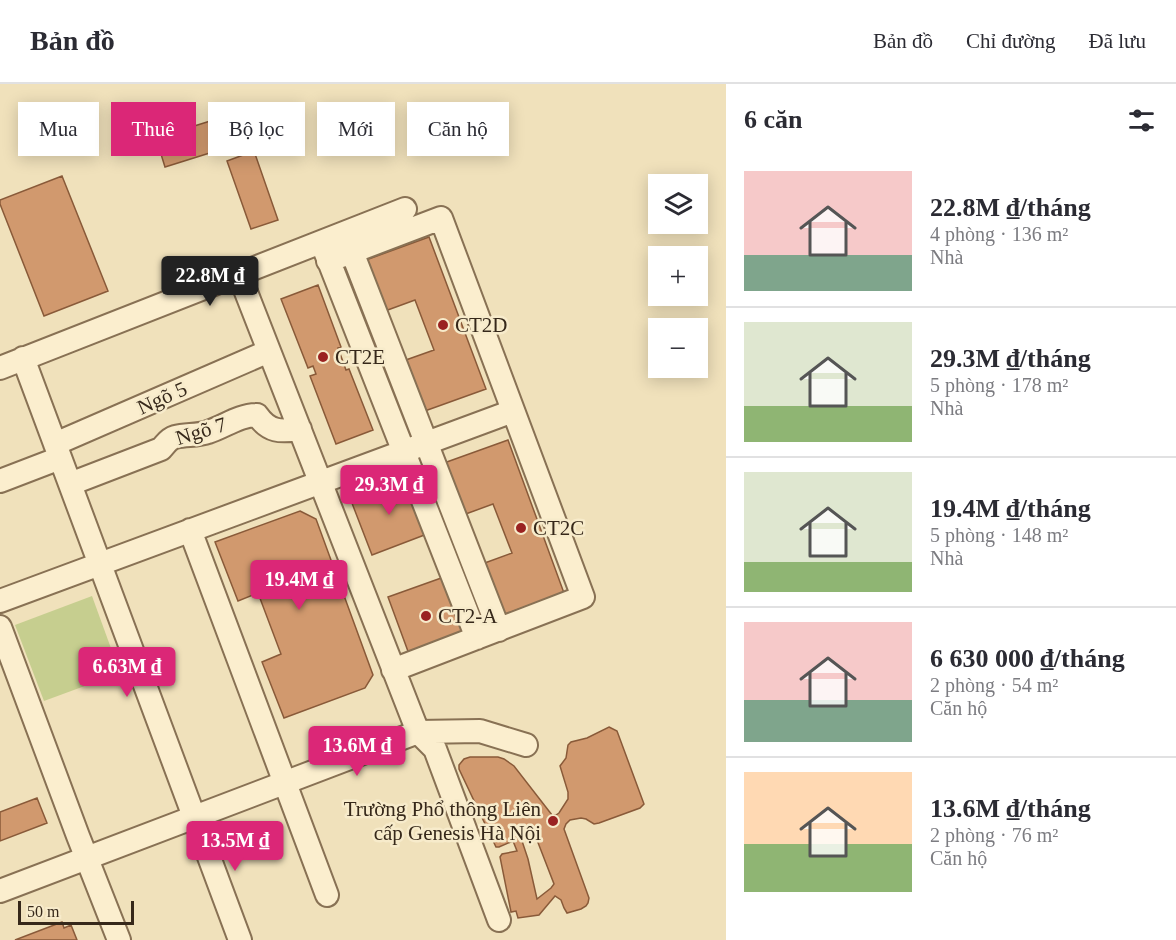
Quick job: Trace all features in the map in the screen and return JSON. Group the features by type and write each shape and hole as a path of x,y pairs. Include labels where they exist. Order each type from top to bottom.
{"street":[{"path":"349,242 405,209"},
{"path":"0,368 239,274 441,218 583,597 393,670"},
{"path":"349,242 499,630"},
{"path":"325,251 477,638"},
{"path":"239,274 393,670 418,732 435,749 499,920"},
{"name":"Ngõ 5","path":"0,481 269,351"},
{"path":"24,358 240,940"},
{"path":"0,601 513,411"},
{"name":"Ngõ 7","path":"70,484 161,449 167,441 174,437 208,432 248,416 257,415 262,423 275,430 300,429"},
{"path":"190,530 327,895"},
{"path":"0,627 119,940"},
{"path":"0,891 418,732 480,731 526,745"}],"green space":[{"path":"92,596 120,673 44,701 15,625"}],"building":[{"path":"208,122 208,154 165,167 162,156 196,156 196,125"},
{"path":"240,156 256,156 278,220 251,229 227,161"},
{"path":"62,176 108,291 44,316 0,200"},
{"name":"CT2D","path":"429,237 486,389 422,412 403,361 434,350 415,300 385,311 366,260"},
{"name":"CT2E","path":"318,285 341,347 338,348 346,370 349,369 373,430 336,444 310,376 316,374 313,366 308,368 281,299"},
{"name":"CT2C","path":"508,440 564,593 500,616 482,564 512,553 493,504 463,515 444,463"},
{"path":"406,477 427,534 372,555 350,498"},
{"path":"300,511 316,519 373,675 365,688 284,718 262,662 281,654 258,593 238,601 215,542"},
{"name":"CT2-A","path":"444,577 465,634 409,654 388,597"},
{"path":"609,727 617,731 644,804 640,808 599,823 594,824 581,818 570,820 564,829 589,898 588,903 581,909 567,913 561,900 555,896 539,915 518,918 516,911 511,912 500,857 502,854 517,851 513,841 496,847 459,765 464,759 470,757 504,759 514,766 552,815 556,815 568,799 560,766 566,758 568,745","holes":["532,832 554,884 537,899 522,838"]},
{"path":"37,798 47,823 0,841 0,812"},
{"path":"62,922 64,928 71,925 77,940 15,940"}],"place":[{"name":"CT2D","path":"443,325"},
{"name":"CT2E","path":"323,357"},
{"name":"CT2C","path":"521,528"},
{"name":"CT2-A","path":"426,616"},
{"name":"Trường Phổ thông Liên cấp Genesis Hà Nội","path":"553,821"}]}
